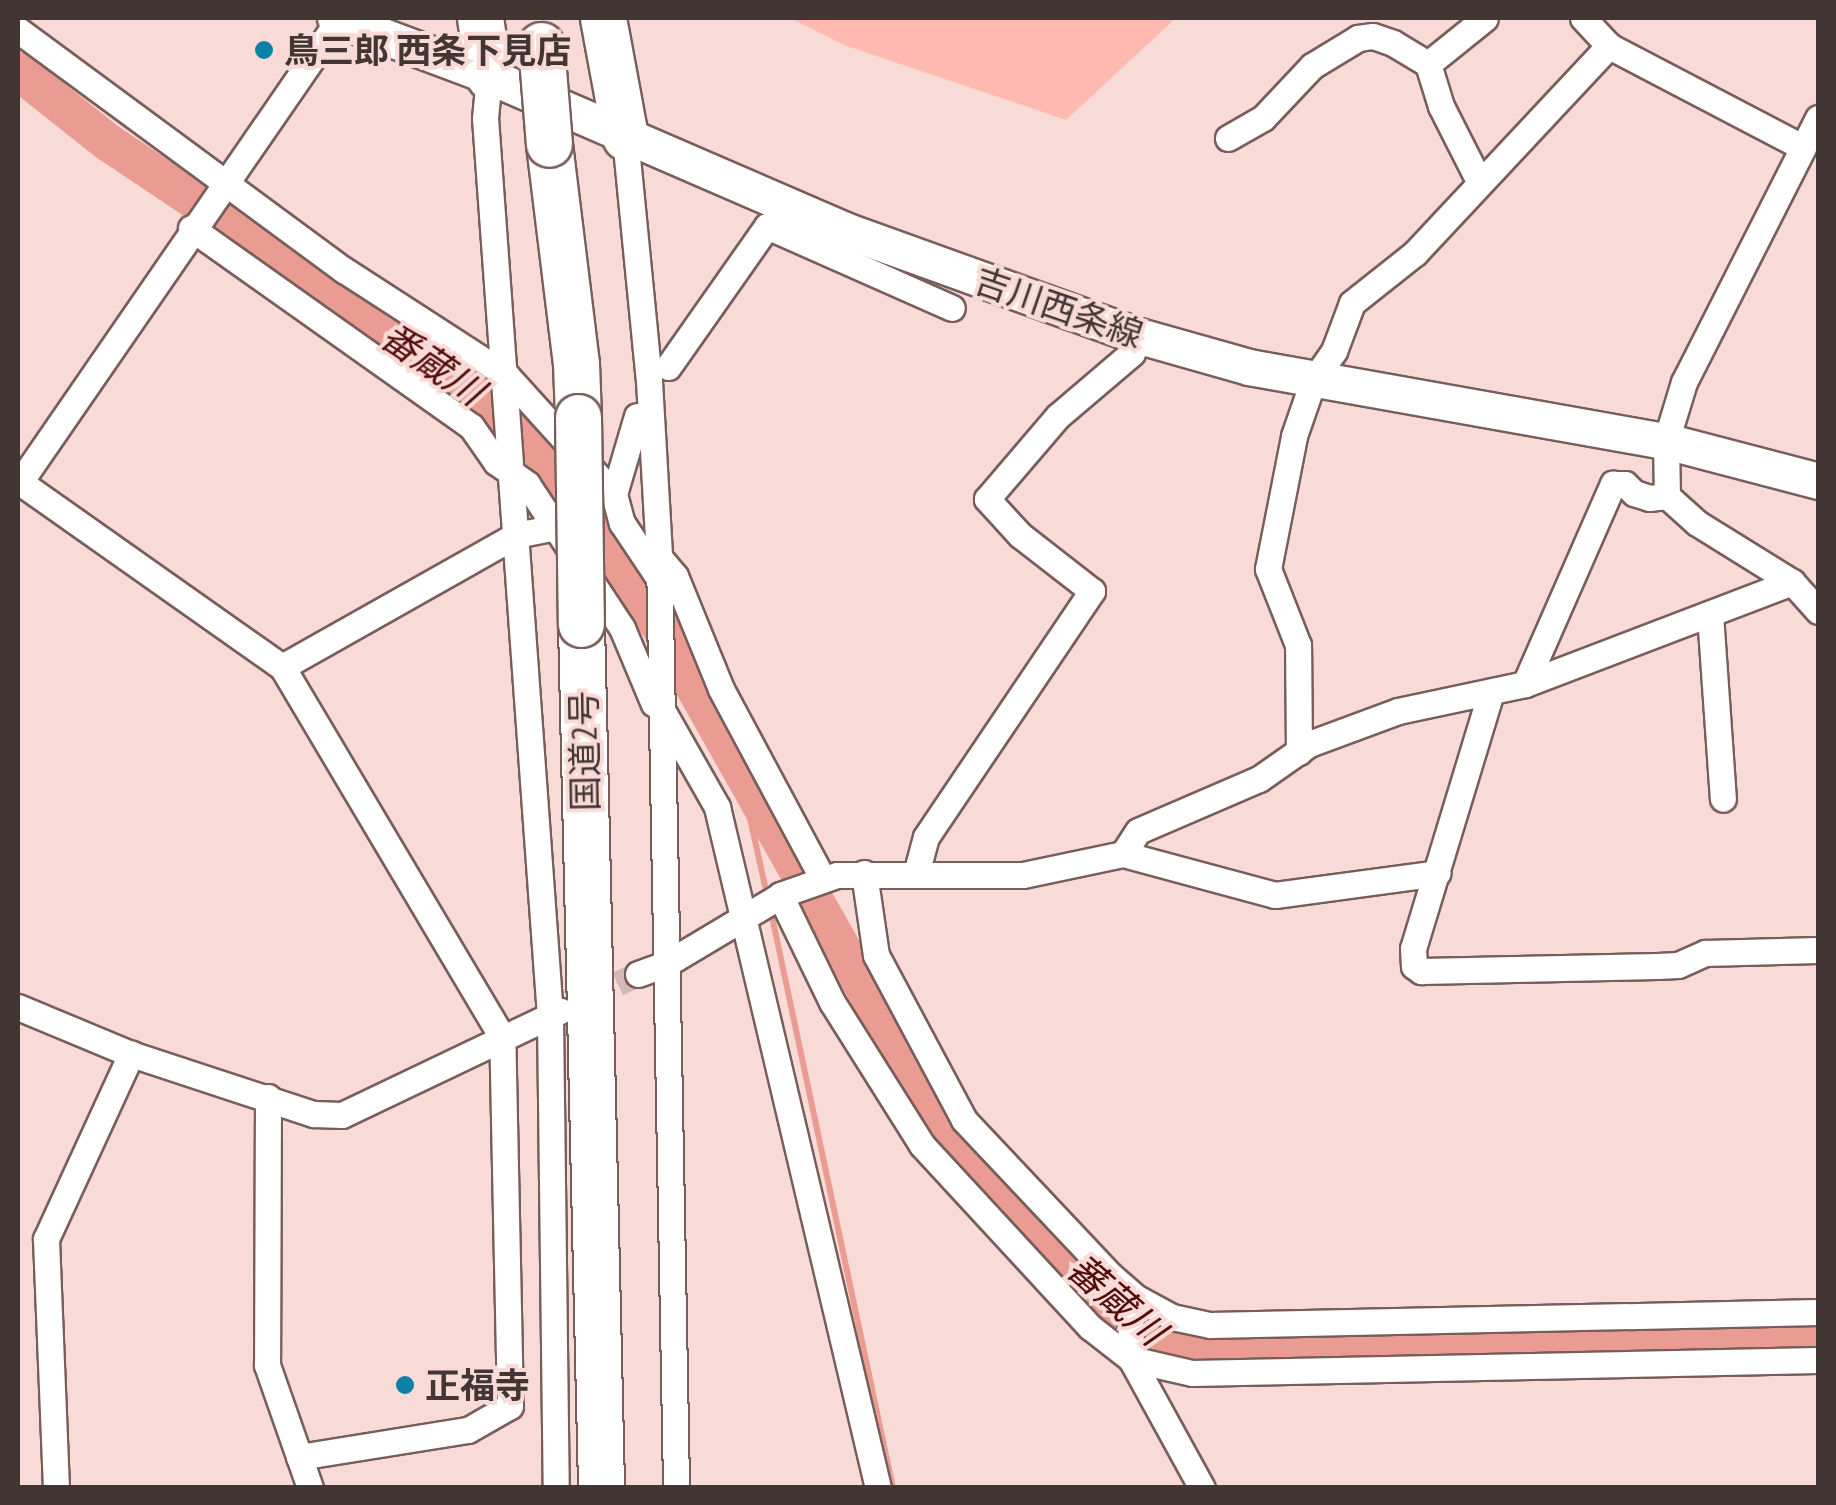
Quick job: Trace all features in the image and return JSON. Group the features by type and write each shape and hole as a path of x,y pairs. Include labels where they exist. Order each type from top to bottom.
{"highway":[{"path":"480,18 489,76"},
{"path":"603,18 626,137"},
{"name":"国道2号","path":"539,31 576,363 600,1488"}],"main road":[{"name":"吉川西条線","path":"338,18 489,76 626,137 840,243 1136,336 1314,380 1666,441 1818,480"}],"street":[{"path":"300,1458 468,1430 510,1406 502,1037 282,668 20,482 338,18"},
{"path":"1428,64 1485,18"},
{"path":"1583,18 1609,46 1802,148"},
{"path":"18,30 344,270 506,374 610,491 622,523 659,567 676,576 722,689 819,880"},
{"path":"1228,138 1263,118 1312,66 1358,38 1372,36 1393,43 1428,64 1440,106 1479,181"},
{"path":"1299,752 1298,645 1268,570 1294,436 1314,380 1334,351 1352,303 1415,252 1609,46"},
{"path":"489,76 484,118 506,374 550,1017 556,1488"},
{"path":"1818,118 1684,382 1666,441 1667,496 1697,523 1792,582 1818,607"},
{"path":"626,137 649,380 659,567 676,1488"},
{"path":"668,368 766,226 840,243 952,308"},
{"path":"191,228 471,426 496,462 527,484 622,628 660,713 717,808 878,1488"},
{"path":"916,874 926,837 1092,591 1020,535 987,499 1058,416 1132,352 1136,336"},
{"path":"282,668 516,535 556,526 610,491 637,416"},
{"path":"1526,684 1613,484 1625,484 1634,494 1649,498 1667,496"},
{"path":"1122,854 1138,831 1259,779 1309,744 1398,711 1526,684 1792,582"},
{"path":"1710,614 1723,799"},
{"path":"1492,692 1412,958 1422,971 1672,965 1705,952 1818,950"},
{"path":"638,974 666,964 780,896 819,880 864,873 1023,876 1122,854 1274,895 1438,872"},
{"path":"864,873 876,955 964,1120 1133,1301 1172,1317 1210,1324 1421,1324 1818,1312"},
{"path":"780,896 832,1002 922,1145 1090,1326 1131,1358 1202,1488"},
{"path":"18,1008 131,1054 314,1114 342,1115 573,1004"},
{"path":"56,1488 46,1239 131,1054"},
{"path":"268,1097 267,1365 310,1488"},
{"path":"1131,1358 1133,1301"},
{"path":"1421,1324 1422,1364"},
{"path":"1131,1358 1192,1373 1422,1364 1818,1360"}],"shaded area":[{"path":"790,18 1176,18 1066,120 844,45"}],"waterway":[{"name":"蕃蔵川","path":"18,71 109,143 448,370 495,405 543,458 661,628 933,1110 956,1142 1104,1298 1151,1338 1187,1355 1331,1346 1818,1339"},
{"path":"738,764 767,895"},
{"path":"770,907 893,1488"}],"tunnel":[{"path":"584,999 638,974"}],"place":[{"name":"鳥三郎 西条下見店","path":"264,50"},
{"name":"正福寺","path":"405,1385"}],"water label":[{"name":"番蔵川","path":"433,363"}]}
